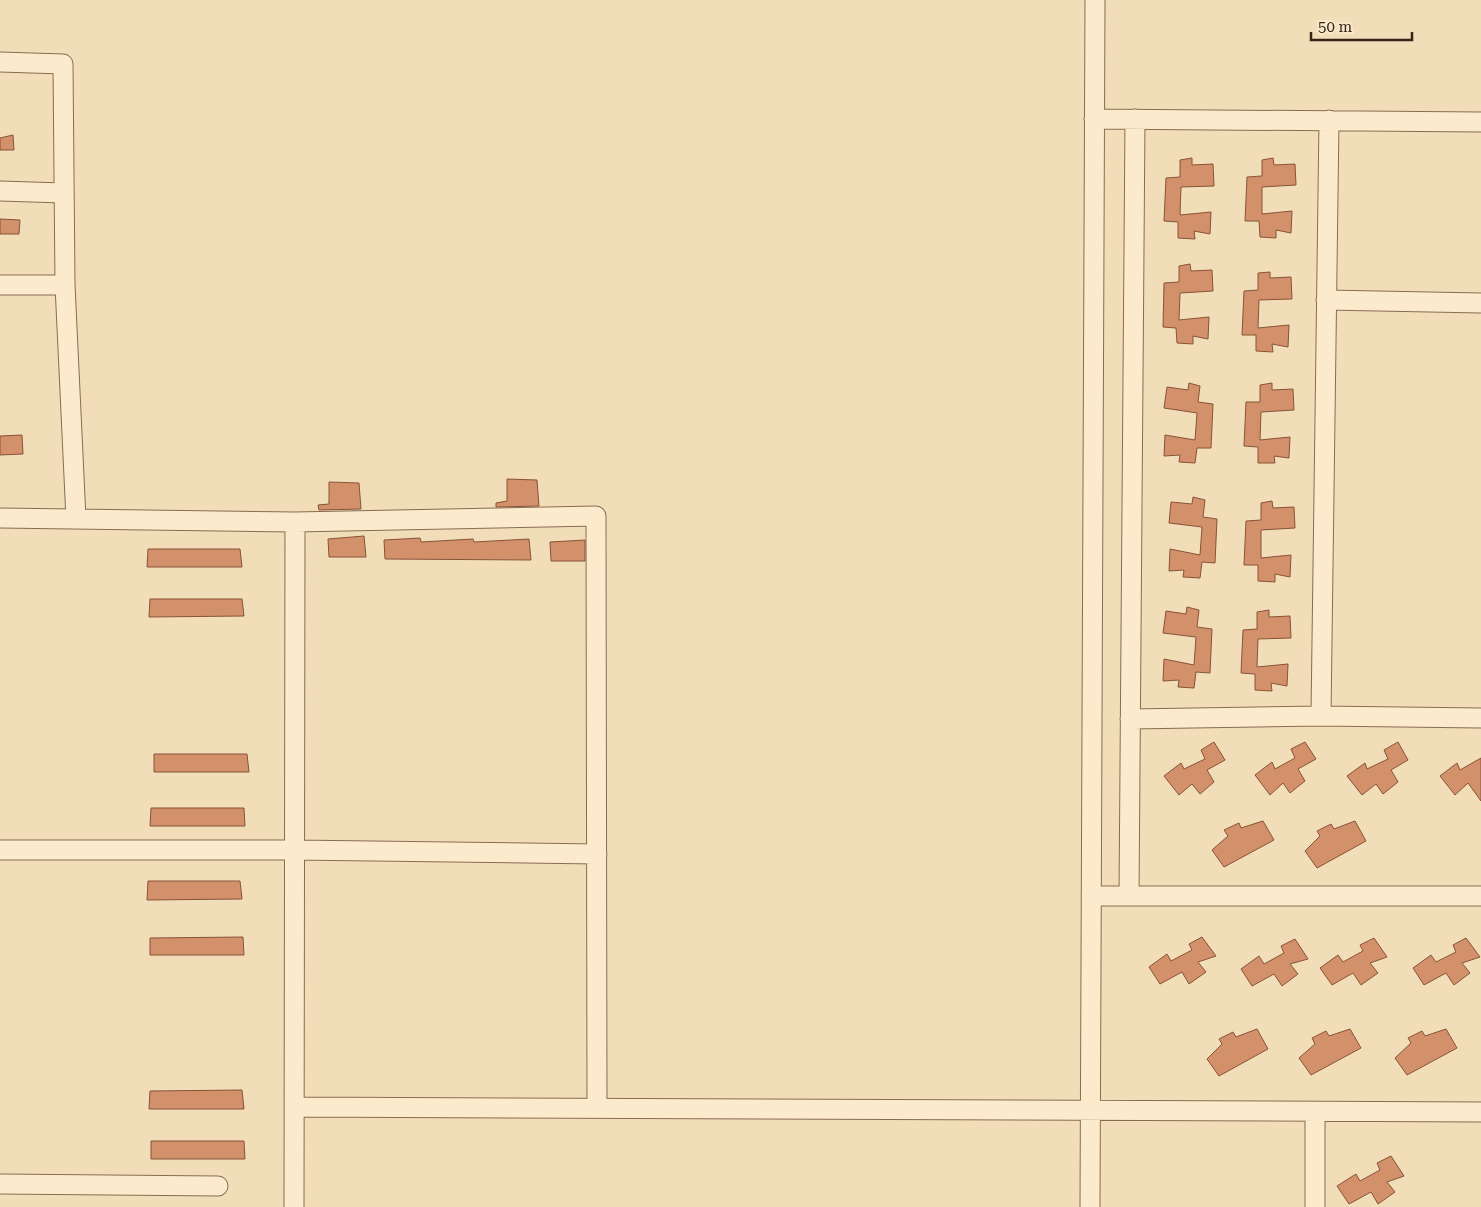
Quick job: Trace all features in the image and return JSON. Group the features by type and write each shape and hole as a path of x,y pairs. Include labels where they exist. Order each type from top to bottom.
{"street":[{"path":"1090,1207 1094,119 1092,4"},
{"path":"0,62 63,64 65,285 76,519"},
{"path":"1094,119 1481,122"},
{"path":"1129,896 1135,119"},
{"path":"1321,716 1329,120"},
{"path":"0,191 63,193"},
{"path":"0,285 65,285"},
{"path":"1326,300 1481,303"},
{"path":"0,518 295,522 596,516 597,1108"},
{"path":"294,1207 295,522"},
{"path":"1130,719 1321,716 1481,718"},
{"path":"0,850 294,850 597,854"},
{"path":"1091,896 1481,896"},
{"path":"294,1107 1481,1112"},
{"path":"1314,1207 1315,1112"},
{"path":"0,1184 218,1186"}],"building":[{"path":"13,135 14,150 0,150 0,138"},
{"path":"1192,158 1192,165 1213,164 1214,186 1181,187 1180,215 1211,212 1210,234 1194,231 1195,239 1178,238 1178,222 1164,221 1166,178 1180,177 1180,160"},
{"path":"1273,158 1274,165 1295,164 1296,185 1262,187 1262,214 1292,211 1291,233 1276,230 1276,238 1260,237 1259,221 1245,221 1247,177 1262,176 1262,160"},
{"path":"0,219 20,220 19,234 0,234"},
{"path":"1190,264 1191,271 1212,270 1213,291 1180,293 1179,320 1209,317 1208,339 1193,336 1193,344 1177,343 1176,328 1163,327 1164,283 1179,282 1179,266"},
{"path":"1270,272 1270,278 1291,277 1292,299 1259,300 1258,328 1289,325 1288,347 1272,344 1273,352 1256,351 1256,335 1242,335 1244,291 1258,290 1258,273"},
{"path":"1189,383 1200,386 1198,402 1213,404 1211,448 1197,448 1195,463 1179,462 1180,455 1164,456 1165,435 1195,440 1197,413 1164,408 1167,387 1188,390"},
{"path":"1272,383 1272,390 1293,389 1294,410 1261,412 1260,440 1290,437 1289,458 1274,456 1275,463 1258,463 1258,447 1244,446 1246,402 1260,402 1260,385"},
{"path":"22,435 23,454 0,455 0,436"},
{"path":"507,479 537,480 539,506 496,507 496,503 507,501"},
{"path":"329,482 359,483 361,509 319,510 318,505 329,504"},
{"path":"1193,497 1205,500 1203,517 1217,519 1215,563 1202,562 1200,578 1183,577 1184,570 1169,571 1170,549 1200,555 1202,527 1169,523 1171,502 1192,504"},
{"path":"1272,501 1273,508 1294,507 1295,528 1261,530 1261,558 1291,555 1290,577 1275,574 1275,582 1258,581 1258,565 1244,565 1246,521 1261,520 1261,503"},
{"path":"364,536 366,557 329,557 328,539"},
{"path":"420,538 421,542 473,539 474,542 529,539 531,560 385,559 384,540"},
{"path":"585,540 585,561 551,561 550,542"},
{"path":"148,549 240,549 242,567 147,567"},
{"path":"150,599 242,599 244,616 149,617"},
{"path":"1187,607 1199,610 1197,627 1212,629 1210,673 1196,672 1194,688 1178,687 1179,680 1163,681 1164,659 1194,665 1196,637 1163,633 1166,611 1186,614"},
{"path":"1269,610 1269,617 1290,616 1291,638 1258,639 1257,667 1288,664 1287,686 1271,683 1272,691 1255,690 1255,674 1241,673 1243,630 1257,629 1257,612"},
{"path":"1214,742 1225,760 1207,770 1214,782 1200,794 1192,784 1179,795 1164,776 1181,763 1184,769 1205,759 1201,750"},
{"path":"1305,742 1316,759 1298,769 1305,781 1290,793 1283,783 1270,795 1255,775 1272,762 1275,769 1295,758 1291,749"},
{"path":"1398,742 1408,760 1391,770 1398,782 1383,794 1376,784 1362,795 1347,776 1365,763 1367,769 1388,759 1384,750"},
{"path":"154,754 247,754 249,772 154,772"},
{"path":"1481,758 1481,801 1468,783 1455,795 1440,776 1457,763 1460,770"},
{"path":"151,808 244,808 245,826 150,826"},
{"path":"1263,821 1274,840 1224,867 1212,850 1228,836 1224,830 1239,823 1241,828"},
{"path":"1355,821 1366,841 1317,868 1305,851 1320,836 1317,831 1331,824 1334,829"},
{"path":"148,881 240,881 242,899 147,900"},
{"path":"243,937 244,955 150,955 150,938"},
{"path":"1202,937 1216,956 1198,962 1206,972 1189,984 1182,972 1160,984 1149,967 1167,954 1171,961 1192,950 1189,944"},
{"path":"1374,938 1387,957 1370,963 1378,973 1361,985 1353,973 1332,985 1320,968 1338,955 1343,962 1363,951 1360,945"},
{"path":"1466,938 1480,957 1462,963 1470,973 1454,985 1446,973 1424,985 1413,968 1431,955 1436,962 1456,952 1453,945"},
{"path":"1295,939 1308,959 1290,964 1298,974 1282,986 1274,974 1252,986 1241,969 1259,956 1264,964 1284,953 1281,946"},
{"path":"1257,1029 1268,1049 1219,1076 1207,1059 1222,1044 1219,1039 1233,1032 1236,1037"},
{"path":"1350,1029 1361,1048 1311,1075 1299,1058 1315,1044 1312,1038 1326,1031 1329,1036"},
{"path":"1446,1029 1457,1048 1407,1075 1395,1058 1411,1043 1408,1038 1422,1031 1425,1036"},
{"path":"242,1090 244,1109 149,1109 150,1091"},
{"path":"151,1141 244,1141 245,1159 151,1159"},
{"path":"1391,1156 1404,1176 1387,1182 1395,1192 1378,1204 1371,1192 1349,1204 1337,1186 1356,1174 1360,1181 1380,1170 1377,1163"}]}
